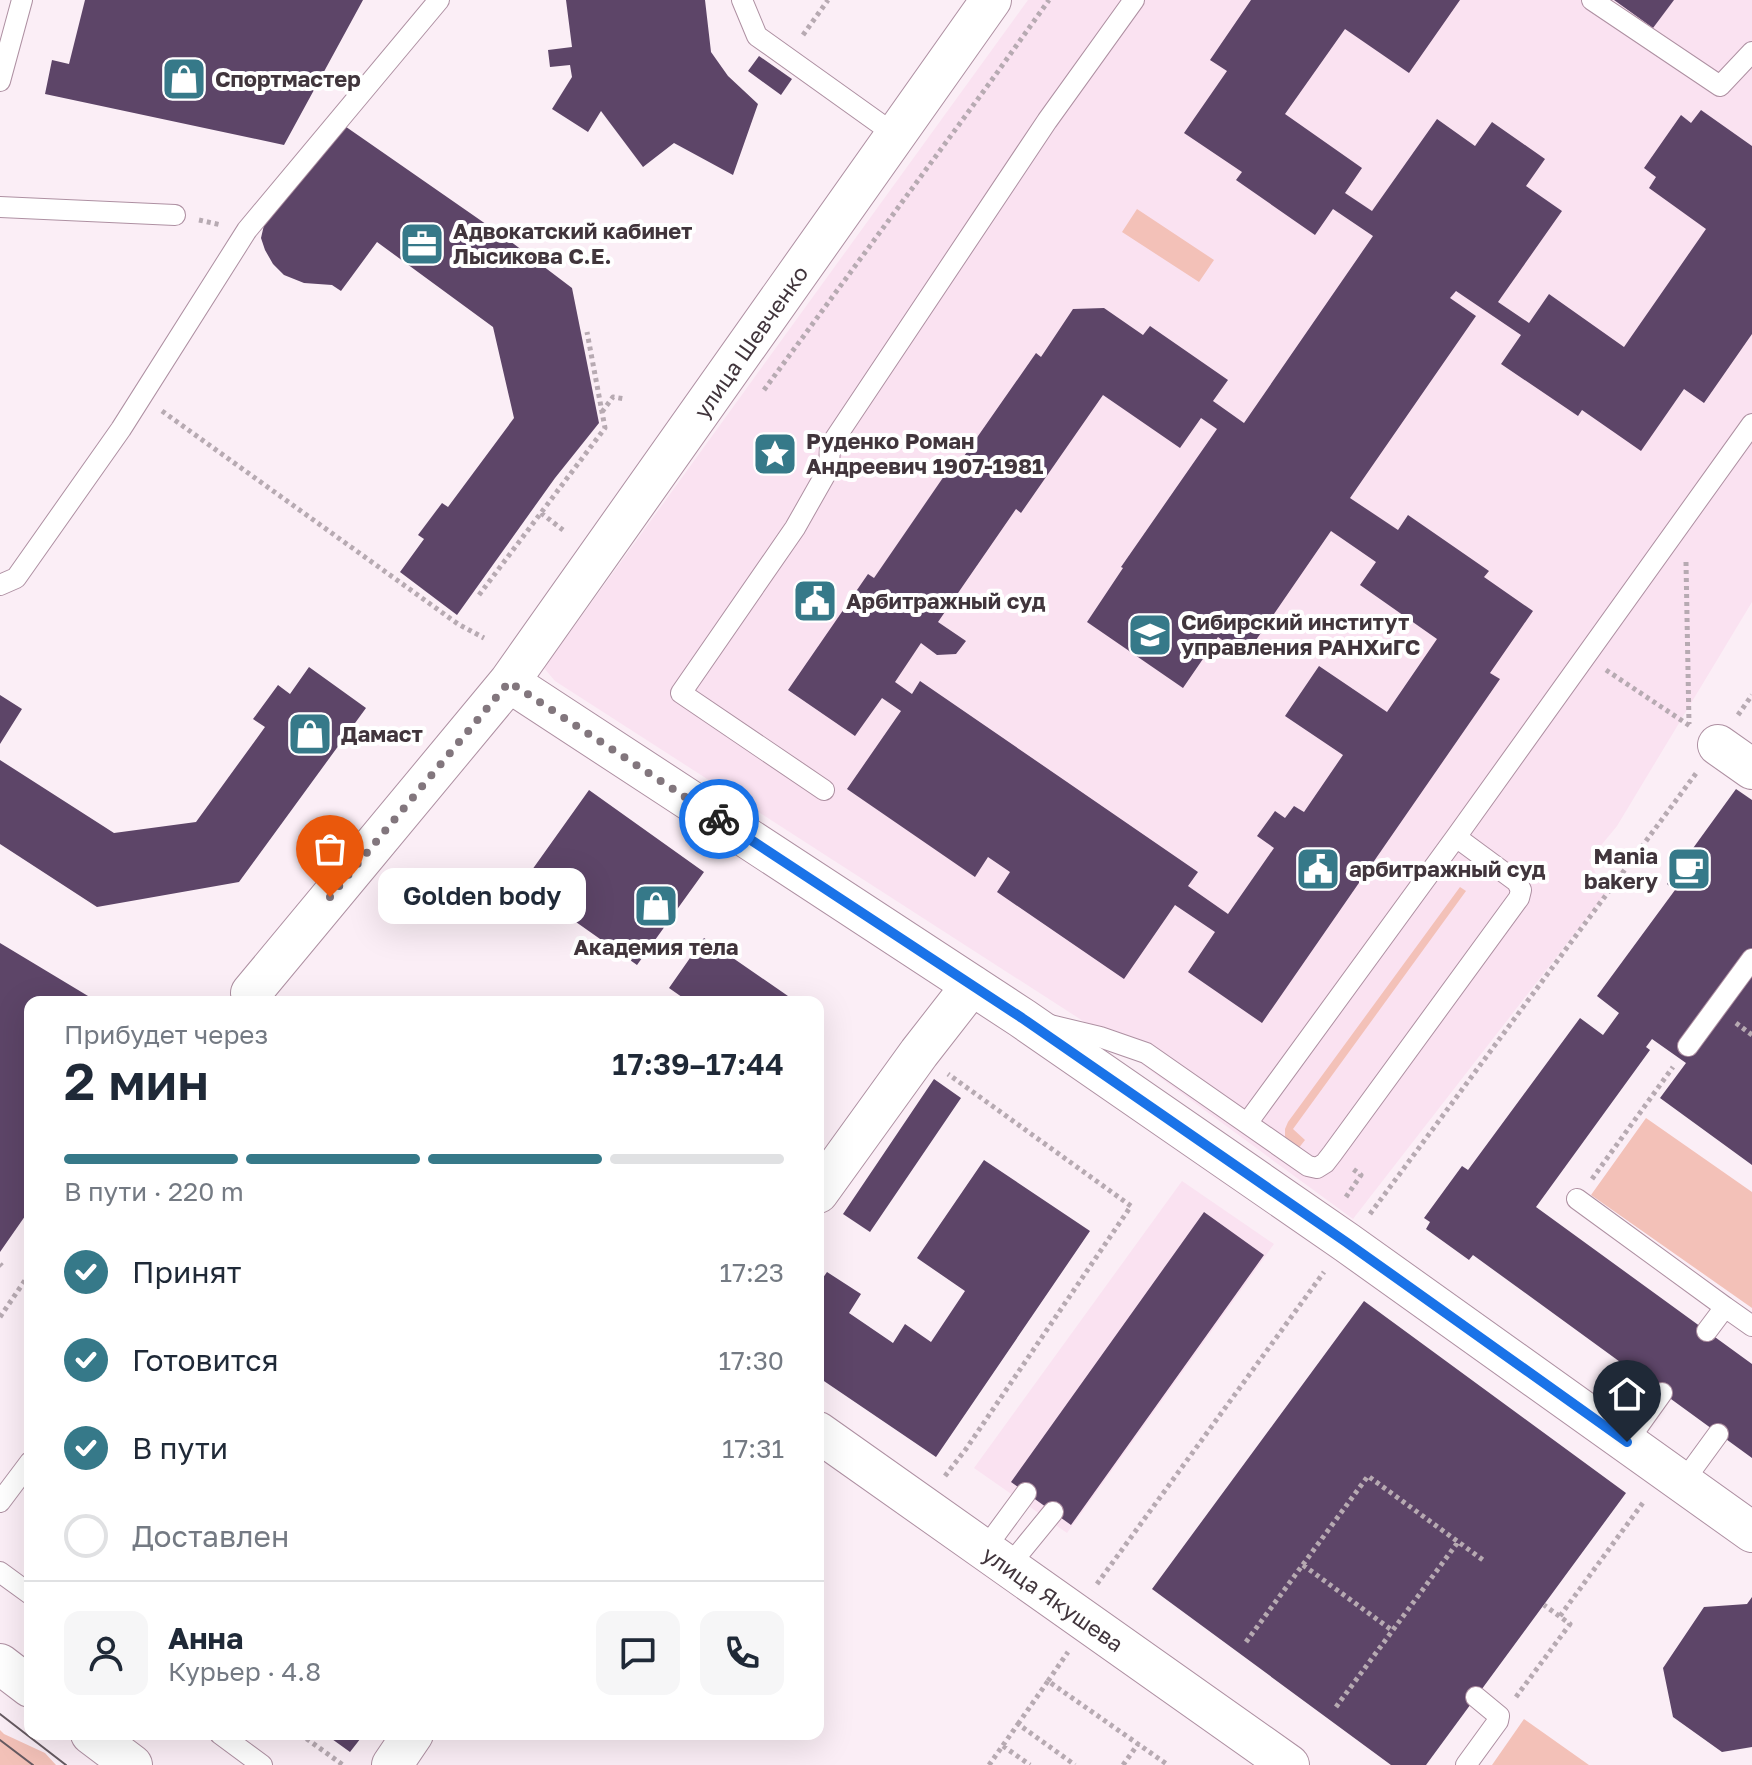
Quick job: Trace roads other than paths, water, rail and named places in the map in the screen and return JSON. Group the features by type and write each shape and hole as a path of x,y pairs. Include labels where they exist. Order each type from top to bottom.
{"street":[{"name":"улица Шевченко","path":"251,993 509,682 991,0"},
{"path":"509,682 967,973 1022,1018 1346,1242 1752,1532"},
{"path":"1718,745 1752,769"},
{"path":"824,1185 919,1053 967,973"},
{"name":"улица Якушева","path":"824,1436 1289,1765"},
{"path":"0,1664 24,1682"},
{"path":"99,1740 132,1765"},
{"path":"392,1765 409,1740"}],"lane":[{"path":"0,81 22,0"},
{"path":"0,585 16,578 121,429 247,230 439,0"},
{"path":"742,0 757,36 897,136"},
{"path":"824,790 681,693 795,528 829,468 830,446 1047,121 1134,0"},
{"path":"1592,0 1720,86 1752,52"},
{"path":"0,207 175,215"},
{"path":"1248,1122 1752,424"},
{"path":"1022,1018 1100,1037 1146,1053 1308,1166 1317,1168 1342,1142 1519,898 1521,890 1517,882 1456,837"},
{"path":"1684,1052 1752,959"},
{"path":"1577,1199 1752,1326"},
{"path":"1707,1331 1725,1307"},
{"path":"1627,1442 1662,1393"},
{"path":"1683,1482 1718,1434"},
{"path":"0,1502 24,1470"},
{"path":"996,1559 1026,1493"},
{"path":"996,1559 1053,1512"},
{"path":"0,1572 24,1590"},
{"path":"1466,1765 1499,1716 1476,1697"},
{"path":"228,1740 262,1765"}],"tram line":[{"path":"0,1714 24,1733"},
{"path":"0,1740 33,1765"},
{"path":"34,1740 66,1765"}],"place":[{"name":"Спортмастер","path":"184,79"},
{"name":"Адвокатский кабинет Лысикова С.Е.","path":"422,244"},
{"name":"Руденко Роман Андреевич 1907-1981","path":"775,454"},
{"name":"Арбитражный суд","path":"815,601"},
{"name":"Сибирский институт управления РАНХиГС","path":"1150,635"},
{"name":"Дамаст","path":"310,734"},
{"name":"арбитражный суд","path":"1318,869"},
{"name":"Mania bakery","path":"1689,869"},
{"name":"Golden body","path":"330,897"},
{"name":"Академия тела","path":"656,906"}]}
